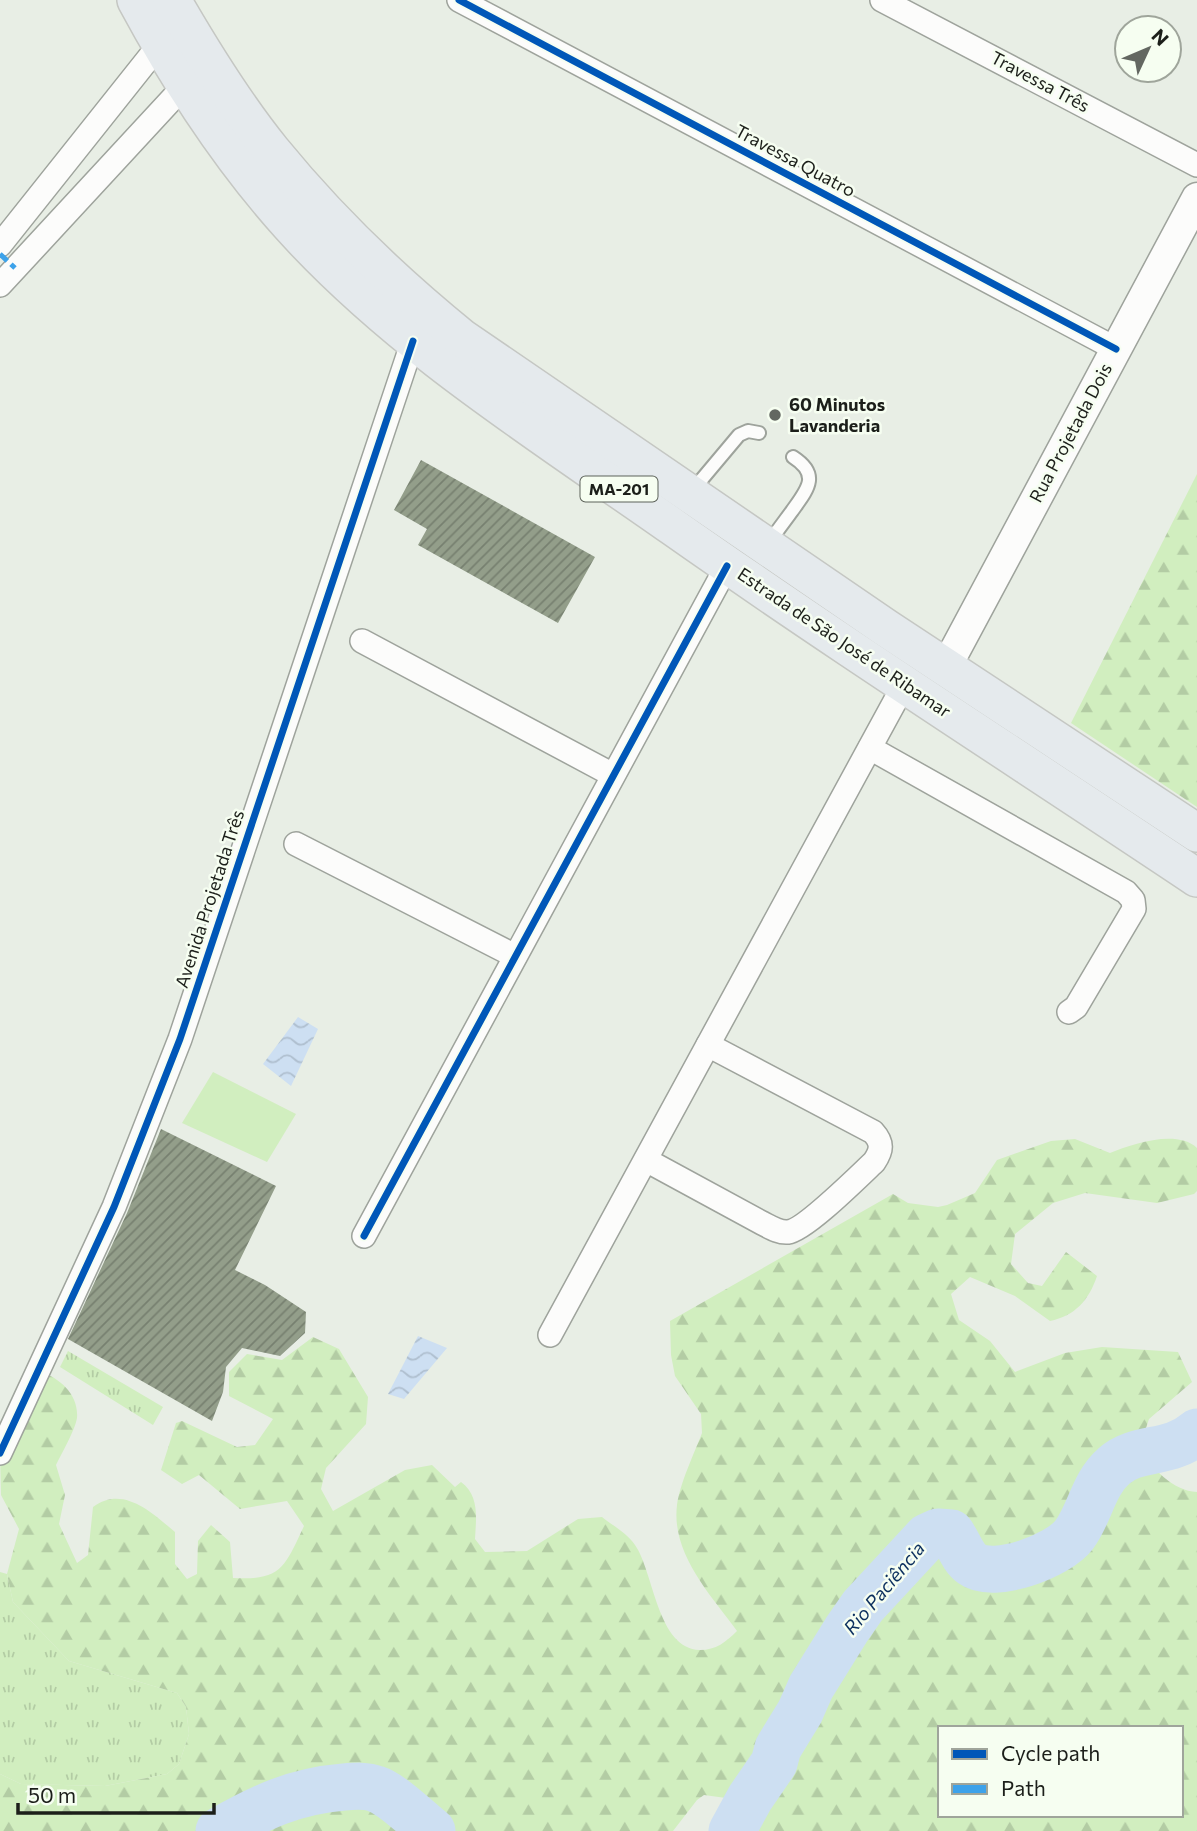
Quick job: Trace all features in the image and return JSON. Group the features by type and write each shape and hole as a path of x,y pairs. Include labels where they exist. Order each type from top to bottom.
{"main road":[{"name":"Estrada de São José de Ribamar","path":"136,0 185,85 224,143 291,226 328,265 413,341 727,566 1197,877"},
{"name":"Estrada de São José de Ribamar","path":"172,0 201,49 271,149 315,201 413,298 462,338 766,546 1197,833"}],"street":[{"name":"Travessa Quatro","path":"459,0 1116,349"},
{"name":"Travessa Três","path":"882,0 1197,165"},
{"path":"0,245 160,44"},
{"path":"5,269 185,85"},
{"name":"Rua Projetada Dois","path":"946,667 1197,198"},
{"name":"Avenida Projetada Três","path":"0,1452 114,1206 180,1039 413,341"},
{"path":"364,1236 727,566"},
{"path":"362,641 612,775"},
{"path":"550,1335 905,684"},
{"path":"870,748 1115,886 1133,900 1134,909 1076,1007 1069,1012"},
{"path":"296,844 515,956"},
{"path":"646,1160 762,1223 790,1232 805,1224 874,1162 881,1152 880,1141 873,1132 708,1045"}],"lane":[{"path":"690,494 739,435 748,431 759,433"},
{"path":"766,546 809,488 810,476 804,464 793,457"}],"green space":[{"path":"1197,474 1197,807 1071,723"},
{"path":"213,1072 296,1114 267,1162 182,1123"},
{"path":"1075,1139 1110,1153 1142,1142 1166,1139 1188,1142 1197,1148 1197,1191 1194,1194 1157,1203 1085,1193 1053,1203 1015,1234 1011,1264 1028,1283 1042,1286 1066,1252 1097,1276 1090,1292 1074,1311 1050,1321 1015,1296 970,1277 951,1294 959,1320 990,1341 1015,1372 1065,1353 1102,1347 1178,1352 1192,1382 1149,1419 1139,1449 1150,1464 1172,1483 1188,1491 1197,1492 1197,1831 726,1831 726,1798 704,1795 673,1831 0,1831 0,1774 21,1784 105,1786 167,1774 179,1764 189,1734 186,1707 177,1693 69,1661 13,1602 7,1574 19,1529 1,1495 0,1453 41,1372 55,1378 67,1389 77,1410 74,1429 56,1465 65,1495 59,1524 77,1563 88,1555 93,1507 115,1499 136,1504 175,1532 175,1564 187,1579 197,1574 198,1541 211,1525 230,1542 233,1578 262,1577 280,1568 304,1526 287,1501 240,1509 199,1475 182,1484 161,1470 176,1423 182,1421 237,1447 255,1445 273,1419 229,1396 229,1372 247,1354 282,1360 313,1337 339,1349 368,1397 366,1424 326,1468 321,1489 333,1511 405,1470 432,1465 455,1487 461,1482 471,1494 476,1508 475,1539 485,1552 527,1551 578,1519 602,1517 635,1545 658,1607 674,1637 686,1646 700,1650 711,1649 725,1642 737,1631 695,1573 680,1540 677,1505 684,1478 702,1433 701,1414 675,1376 670,1321 893,1194 908,1203 938,1207 975,1193 997,1160 1051,1141"},
{"path":"68,1351 163,1407 153,1425 60,1367"},
{"path":"0,1572 7,1574 13,1602 69,1661 177,1693 186,1707 189,1734 179,1764 167,1774 105,1786 21,1784 0,1774"}],"water":[{"path":"298,1017 318,1029 291,1086 263,1064"},
{"path":"418,1336 447,1348 404,1399 388,1394"}],"building":[{"path":"421,460 595,557 558,623 418,545 427,529 394,510"},
{"path":"161,1129 276,1186 235,1270 265,1285 306,1312 305,1333 280,1356 242,1348 226,1367 223,1392 212,1421 68,1339 127,1213"}],"waterway":[{"name":"Rio Paciência","path":"732,1831 774,1763 778,1748 800,1712 811,1687 847,1629 863,1606 927,1537 938,1532 951,1533 969,1561 982,1568 1010,1567 1040,1558 1066,1543 1074,1535 1101,1481 1114,1466 1133,1455 1176,1444 1197,1432"},
{"name":"Rio Paciência","path":"219,1831 294,1796 326,1789 360,1786 376,1789 390,1796 432,1831"}],"marked path":[{"path":"0,254 15,268"}],"cycle path":[{"path":"459,0 1116,349"},
{"path":"0,1453 114,1207 180,1039 413,341"},
{"path":"364,1236 727,566"}],"place":[{"name":"60 Minutos Lavanderia","path":"775,415"}]}
